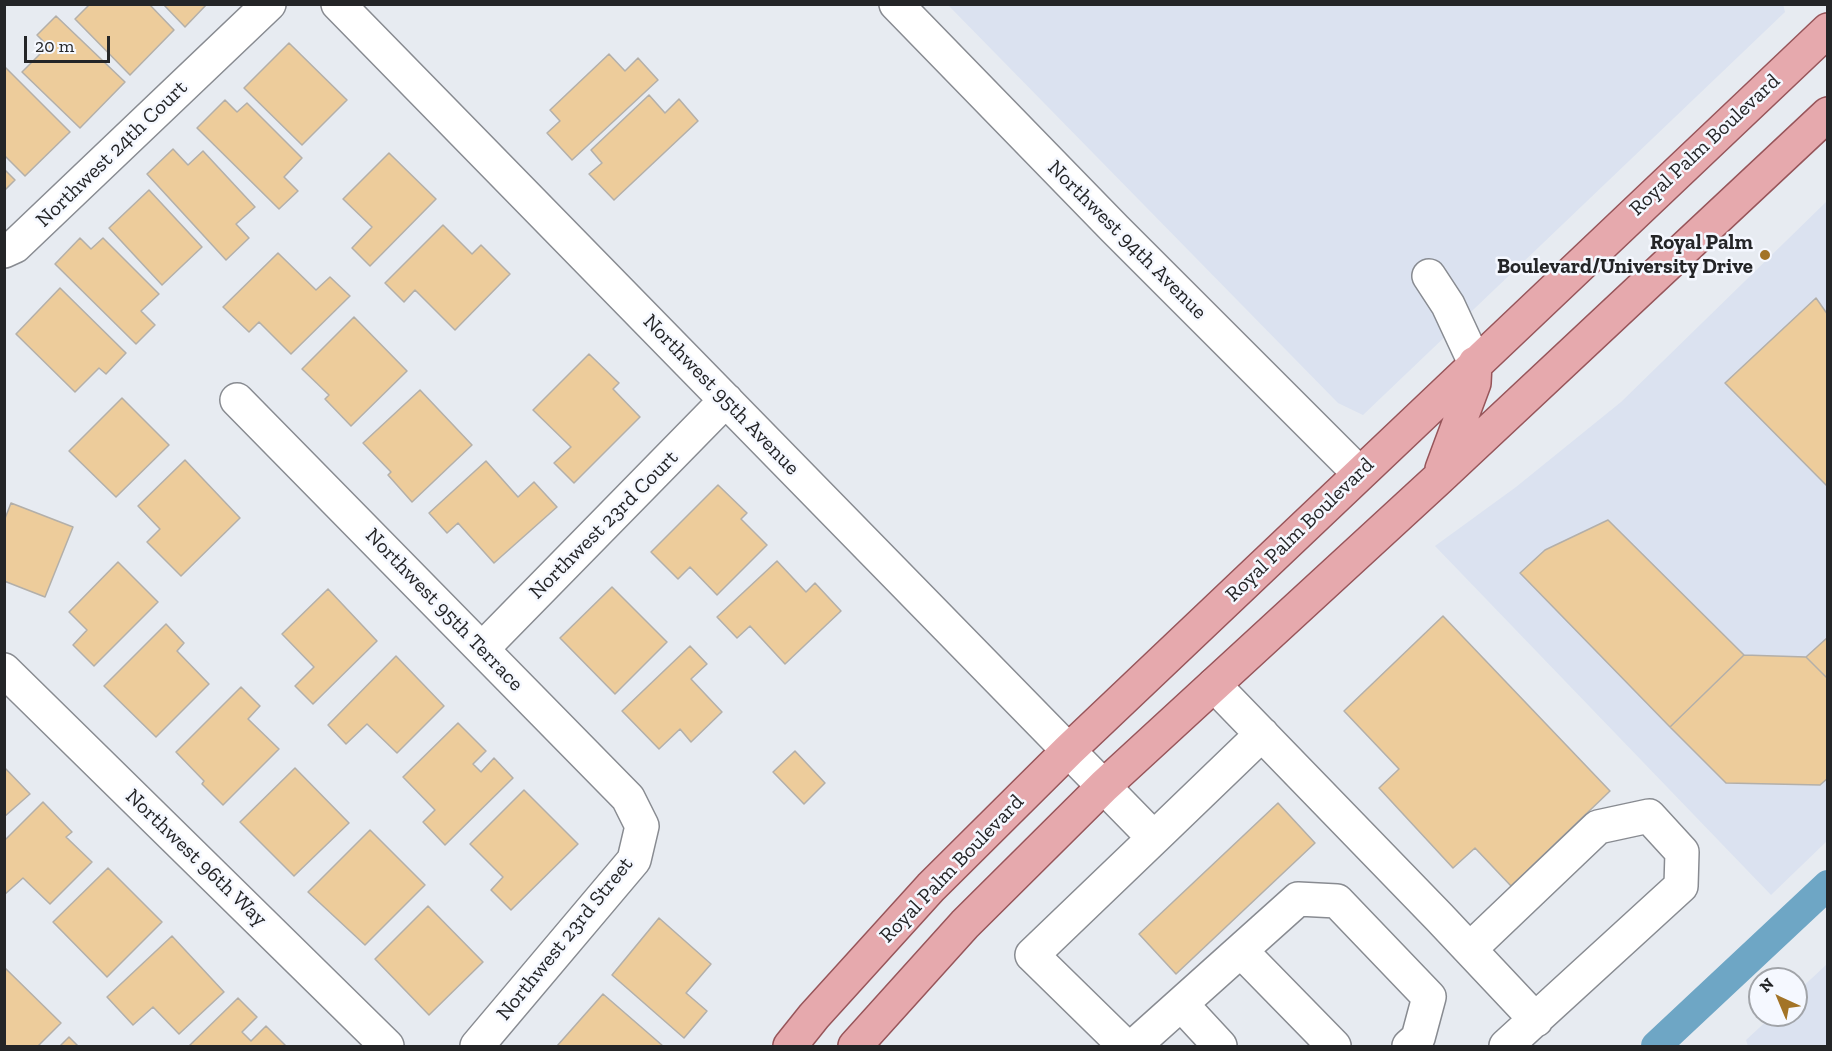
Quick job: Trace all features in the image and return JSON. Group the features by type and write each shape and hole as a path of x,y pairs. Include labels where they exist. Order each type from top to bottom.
{"main road":[{"name":"Royal Palm Boulevard","path":"790,1047 814,1016 931,887 1069,750 1827,30"},
{"path":"855,1047 965,924 1104,786 1438,479 1827,114"},
{"path":"1438,479 1474,383 1474,363"}],"street":[{"name":"Northwest 24th Court","path":"4,251 15,246 269,4"},
{"name":"Northwest 95th Avenue","path":"338,4 1155,838"},
{"name":"Northwest 94th Avenue","path":"896,4 1123,237 1359,473"},
{"path":"1429,276 1448,305 1474,363"},
{"name":"Northwest 95th Terrace","path":"237,400 628,798 642,826"},
{"name":"Northwest 23rd Court","path":"482,649 726,400"},
{"name":"Northwest 96th Way","path":"4,670 387,1047"},
{"path":"1214,685 1536,1020"},
{"path":"1125,1047 1032,955 1262,734"},
{"path":"1470,949 1598,827 1649,816 1682,852 1681,886 1506,1047"},
{"name":"Northwest 23rd Street","path":"477,1047 634,860 642,826"},
{"path":"1134,1047 1298,899 1337,902 1429,997 1418,1038 1409,1047"},
{"path":"1241,951 1334,1047"},
{"path":"1182,1005 1220,1047"}],"shaded area":[{"path":"1783,4 1785,12 1363,415 1338,403 948,5"},
{"path":"1827,201 1827,841 1771,895 1435,546 1516,487 1621,402"},
{"path":"1827,964 1827,1046 1748,1046 1746,1040 1760,1027 1808,1027 1808,982"}],"building":[{"path":"90,4 149,4 174,30 130,75 75,19"},
{"path":"163,4 207,4 185,27"},
{"path":"56,16 125,82 80,128 22,72 48,46 37,35"},
{"path":"289,43 347,100 302,145 244,88"},
{"path":"609,54 625,71 638,58 658,80 572,160 547,133 560,121 550,110"},
{"path":"4,66 70,132 25,176 4,155"},
{"path":"649,95 665,113 679,99 698,121 614,200 589,174 602,163 591,150"},
{"path":"225,100 237,112 247,103 302,158 284,177 298,191 279,209 197,128"},
{"path":"173,149 188,165 203,151 255,207 236,224 249,238 226,260 147,174"},
{"path":"389,153 436,199 370,266 352,248 372,227 343,199"},
{"path":"4,169 15,180 4,191"},
{"path":"149,190 202,247 162,285 109,228"},
{"path":"443,225 472,254 481,245 510,274 455,330 415,290 404,302 385,283"},
{"path":"80,238 91,249 103,238 159,294 141,311 155,325 136,344 55,264"},
{"path":"278,253 316,290 330,277 350,296 291,354 259,322 249,332 223,307"},
{"path":"60,288 126,353 106,374 99,368 75,392 16,334"},
{"path":"1816,298 1828,315 1828,487 1725,383"},
{"path":"354,317 407,371 351,426 325,399 329,395 302,369"},
{"path":"589,354 619,383 613,389 640,417 574,483 554,463 571,447 533,410"},
{"path":"420,390 472,445 412,502 388,475 391,472 363,443"},
{"path":"122,398 169,445 116,497 69,451"},
{"path":"185,460 240,518 181,576 147,542 160,529 138,506"},
{"path":"486,461 518,497 534,482 557,507 494,563 458,523 447,533 429,513"},
{"path":"718,485 747,513 741,519 767,545 717,595 690,567 678,579 651,552"},
{"path":"11,503 73,527 45,597 4,581 4,521"},
{"path":"1608,520 1744,655 1670,727 1520,573 1545,550"},
{"path":"777,561 806,592 815,583 841,611 785,664 750,626 737,638 717,617"},
{"path":"118,562 158,602 94,666 73,645 87,630 69,612"},
{"path":"612,587 667,642 615,694 560,638"},
{"path":"328,589 377,641 313,704 295,686 314,667 282,634"},
{"path":"1443,616 1610,791 1511,886 1475,848 1453,868 1379,788 1399,769 1344,711"},
{"path":"166,624 184,643 177,651 209,684 156,737 104,686"},
{"path":"1828,637 1828,679 1806,657"},
{"path":"690,646 707,664 691,679 722,712 691,742 680,729 659,749 622,711"},
{"path":"1744,655 1806,657 1828,679 1828,778 1820,785 1726,783 1670,727"},
{"path":"396,656 444,706 397,753 367,724 346,744 328,725"},
{"path":"241,687 260,706 248,719 279,749 223,805 176,752"},
{"path":"458,723 486,751 473,764 481,772 494,758 513,778 445,845 423,822 435,810 403,777"},
{"path":"795,751 825,783 804,804 773,772"},
{"path":"4,767 30,794 4,817"},
{"path":"295,768 349,823 294,876 240,822"},
{"path":"524,790 578,844 511,910 491,890 503,877 470,844"},
{"path":"43,802 72,832 66,837 92,862 50,904 23,878 4,895 4,841"},
{"path":"1278,803 1315,843 1176,974 1139,934"},
{"path":"370,830 425,885 365,945 308,892"},
{"path":"108,868 162,922 107,977 53,922"},
{"path":"428,906 483,962 429,1015 375,959"},
{"path":"659,918 711,964 686,993 707,1011 684,1038 612,975"},
{"path":"172,936 224,992 179,1034 153,1007 133,1025 107,997"},
{"path":"4,967 61,1023 38,1046 4,1046"},
{"path":"603,994 663,1046 557,1046"},
{"path":"238,998 257,1017 242,1032 251,1041 266,1026 286,1046 189,1046"},
{"path":"69,1037 78,1046 60,1046"}],"waterway":[{"path":"1656,1046 1828,885"}],"place":[{"name":"Royal Palm Boulevard/University Drive","path":"1765,255"}]}
